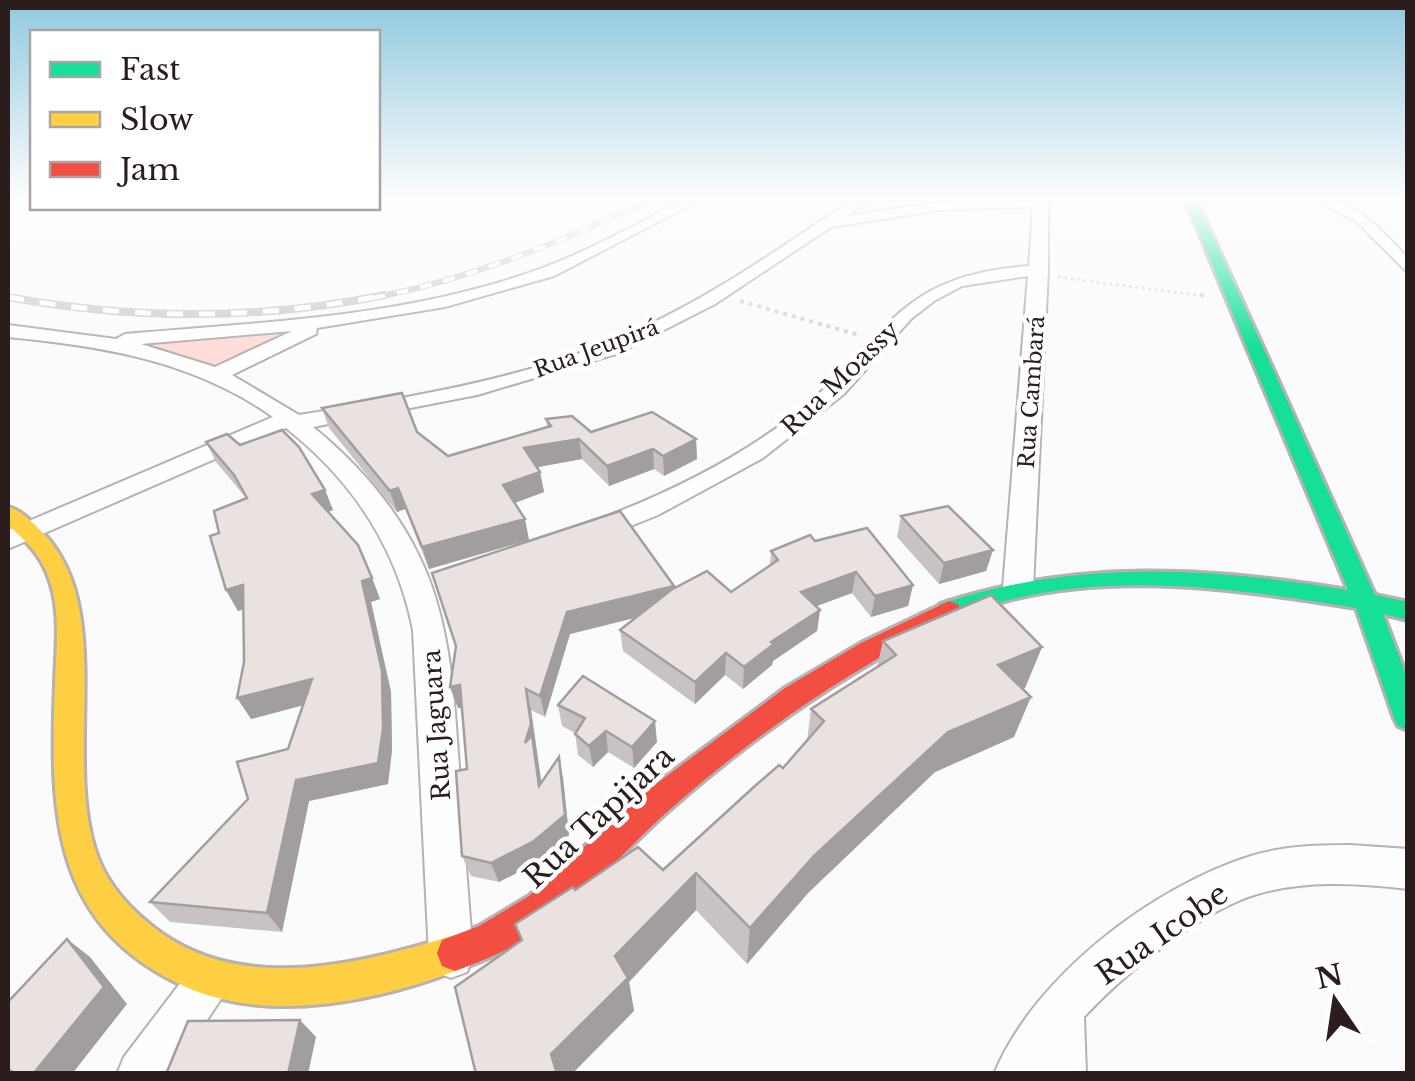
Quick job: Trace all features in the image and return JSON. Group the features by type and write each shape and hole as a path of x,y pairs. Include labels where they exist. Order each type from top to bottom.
{"street":[{"path":"106,342 328,322 439,302 546,272 596,247"},
{"name":"Rua Jeupirá","path":"19,535 291,421 477,388 652,332 789,247"},
{"name":"Rua Cambará","path":"1018,588 1040,247"},
{"path":"1212,247 1365,600 1408,718"},
{"path":"1390,247 1408,268"},
{"name":"Rua Moassy","path":"567,541 651,510 744,462 809,414 937,288 969,275 1040,273"},
{"path":"216,375 328,322"},
{"name":"Rua Jaguara","path":"8,331 106,342 216,375 291,421 331,454 366,494 427,583 451,958"},
{"name":"Rua Tapijara","path":"8,514 19,535 52,559 66,594 66,796 88,886 130,935 210,981 315,986 451,958 540,914 604,847 686,777 809,684 916,627 1018,588 1215,580 1288,585 1408,611"},
{"name":"Rua Icobe","path":"1018,1074 1061,1008 1134,946 1214,892 1254,875 1364,864 1408,870"},
{"path":"141,1074 210,981"},
{"path":"1061,1008 1062,1074"}],"path":[{"path":"1040,273 1238,300"},
{"path":"718,294 880,341"}],"shaded area":[{"path":"305,327 213,369 129,343"}],"building":[{"path":"402,393 417,432 448,456 551,426 546,419 572,416 591,432 652,412 696,439 663,456 653,449 607,466 579,439 524,448 540,472 503,485 525,519 422,547 398,488 390,491 322,408"},
{"path":"282,430 299,447 325,490 312,494 358,545 372,578 362,581 382,671 383,729 378,763 296,780 267,913 150,902 248,799 237,762 288,749 312,679 237,698 244,662 243,585 226,590 210,536 219,533 214,511 247,498 234,475 206,442 227,434 240,445"},
{"path":"948,506 993,550 944,563 901,516"},
{"path":"620,511 674,586 567,612 540,696 526,689 531,724 525,743 532,735 539,786 559,757 565,815 534,841 491,863 462,856 456,771 467,769 460,685 450,687 456,646 432,573"},
{"path":"867,528 913,585 875,596 856,572 801,592 820,610 771,642 774,644 744,667 726,653 695,682 620,630 671,590 707,571 731,592 778,560 771,551 810,535 815,541"},
{"path":"991,595 1042,647 998,665 1031,697 948,732 814,856 750,928 696,873 615,956 628,978 551,1054 557,1074 476,1074 455,987 522,940 515,924 573,887 575,890 638,847 663,870 779,765 783,768 824,721 811,709 896,655 883,641"},
{"path":"583,676 655,721 632,747 606,731 589,746 575,734 585,718 558,705"},
{"path":"67,939 104,987 33,1074 15,1074 8,1069 8,1002"},
{"path":"300,1020 288,1074 166,1074 188,1021"}],"railway":[{"path":"373,298 447,280 540,247"},
{"path":"12,298 8,297 102,310 196,314 291,309 385,295"}],"traffic: fast":[{"path":"1211,247 1365,600 1408,718"},
{"path":"949,610 999,594 1054,583 1177,579 1300,590 1408,611"}],"traffic: slow":[{"path":"8,514 43,547 62,581 69,627 67,747 73,828 84,866 102,900 129,931 167,959 200,974 272,987 347,981 455,953"}],"traffic: jam":[{"path":"455,953 517,925 541,908 655,803 795,696 870,650 949,610"}]}
